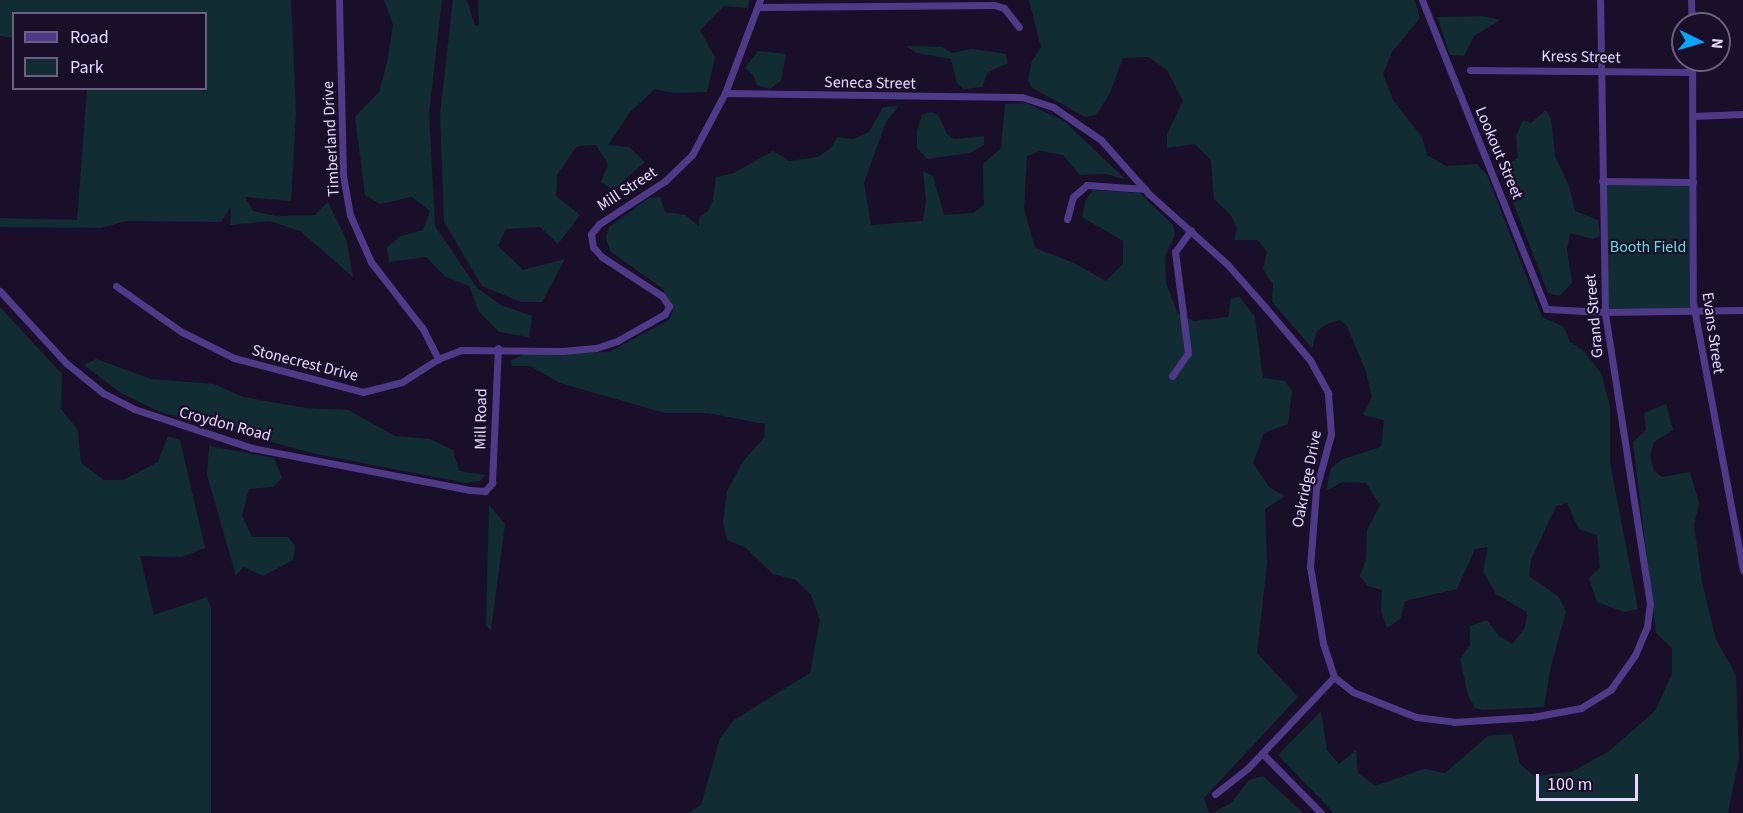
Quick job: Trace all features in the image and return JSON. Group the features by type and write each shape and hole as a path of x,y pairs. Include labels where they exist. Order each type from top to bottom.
{"street":[{"name":"Timberland Drive","path":"339,0 343,175 350,215 371,262 423,329 438,358"},
{"name":"Lookout Street","path":"1422,0 1546,309 1605,312"},
{"name":"Grand Street","path":"1334,677 1353,692 1406,714 1442,722 1556,714 1581,708 1611,689 1628,669 1647,627 1649,591 1605,312 1600,0"},
{"path":"759,3 994,5 1004,8 1019,27"},
{"name":"Mill Street","path":"498,348 596,348 642,328 669,309 662,296 594,249 591,234 599,224 677,172 708,128 725,93 759,3"},
{"name":"Kress Street","path":"1470,70 1671,72"},
{"name":"Evans Street","path":"1692,72 1694,311 1743,570"},
{"name":"Seneca Street","path":"725,93 1014,97"},
{"name":"Oakridge Drive","path":"1014,97 1041,102 1078,123 1101,140 1145,189 1191,230 1265,307 1310,360 1328,393 1331,434 1316,489 1310,567 1323,643 1334,677"},
{"path":"1693,116 1743,114"},
{"path":"1602,181 1693,182"},
{"path":"1067,219 1073,197 1087,185 1145,189"},
{"path":"1172,376 1188,353 1175,252 1191,230"},
{"name":"Stonecrest Drive","path":"116,286 182,332 234,358 350,390 384,390 438,358 460,350 498,348"},
{"name":"Croydon Road","path":"0,291 82,377 103,393 149,416 218,439 303,459 470,490 488,490"},
{"path":"1605,312 1743,310"},
{"name":"Mill Road","path":"488,490 494,473 498,348"},
{"path":"1215,794 1262,753 1334,677"},
{"path":"1262,753 1321,813"}],"green space":[{"path":"0,0 291,0 296,113 291,201 245,197 253,211 276,216 315,215 328,202 346,239 353,277 300,231 270,221 230,225 231,207 221,222 126,221 101,228 0,227 0,218 77,220 87,90 207,90 207,12 12,12 12,38 0,36"},
{"path":"384,0 442,0 429,113 435,226 477,288 501,305 532,316 529,337 499,332 479,312 469,286 446,277 426,257 389,262 387,247 401,236 423,230 430,211 412,197 380,204 365,195 355,117 379,92 387,63 393,25"},
{"path":"453,0 467,0 475,26 479,25 478,0 749,0 748,8 724,6 700,30 715,57 707,92 673,93 655,89 630,112 608,145 629,147 645,162 613,190 601,182 608,164 596,145 577,146 557,175 556,196 580,215 558,244 540,227 506,229 498,246 523,270 565,259 542,302 521,302 482,286 444,222 440,114"},
{"path":"1029,0 1415,0 1420,18 1392,52 1383,74 1393,100 1422,137 1427,155 1446,166 1477,164 1487,175 1542,317 1564,327 1570,342 1584,351 1601,373 1610,406 1610,463 1638,609 1624,612 1597,602 1589,578 1600,568 1597,535 1579,529 1567,503 1556,506 1531,560 1529,576 1559,597 1566,612 1551,666 1544,707 1483,710 1475,708 1468,695 1460,659 1470,645 1470,626 1487,620 1499,636 1512,644 1525,628 1527,612 1496,594 1483,571 1488,547 1475,549 1457,589 1405,601 1400,619 1387,628 1381,611 1382,590 1368,586 1360,576 1366,559 1367,530 1380,505 1366,483 1342,482 1326,491 1331,468 1343,459 1381,447 1384,420 1363,415 1372,397 1366,372 1347,326 1340,320 1327,324 1317,331 1312,348 1272,302 1273,284 1263,269 1267,252 1258,240 1234,240 1237,229 1231,215 1214,199 1211,160 1195,144 1167,148 1167,134 1183,101 1167,70 1148,57 1123,58 1109,95 1096,115 1085,117 1031,87 1028,79 1032,61 1041,47"},
{"path":"1482,16 1500,20 1474,36 1464,56 1450,55 1437,17"},
{"path":"906,46 942,47 952,53 971,49 989,51 1006,54 1008,63 988,72 982,87 964,89 957,83 951,59 917,53"},
{"path":"758,51 786,54 781,81 770,89 757,85 754,76 745,68"},
{"path":"1026,103 1064,121 1125,179 1105,174 1080,175 1063,155 1040,151 1027,156 1024,209 1035,248 1074,263 1106,281 1123,264 1123,241 1082,217 1086,199 1093,190 1140,193 1173,225 1175,235 1165,257 1166,283 1178,314 1194,321 1228,317 1231,299 1239,296 1255,317 1263,378 1285,381 1292,391 1288,424 1264,433 1253,463 1269,487 1285,496 1265,509 1267,563 1257,653 1298,697 1204,798 1209,813 688,813 701,805 720,738 734,720 810,673 820,620 811,595 796,580 773,574 745,547 727,540 723,522 727,491 744,460 764,438 765,424 707,413 665,413 560,383 530,366 512,366 511,361 524,354 609,352 669,320 673,311 663,289 610,251 606,238 609,227 649,198 660,197 665,212 685,215 699,226 699,217 708,211 713,200 716,177 734,173 773,151 789,161 818,157 831,148 837,137 854,139 869,132 883,107 899,106 886,122 864,183 871,225 923,221 926,201 923,171 933,176 944,215 973,213 984,205 983,164 1001,148 1005,104"},
{"path":"1546,110 1551,119 1555,156 1569,186 1575,211 1598,220 1600,236 1593,239 1570,233 1567,249 1572,283 1559,296 1548,293 1502,174 1502,167 1518,158 1516,136 1523,120 1531,123"},
{"path":"931,112 938,115 947,134 954,139 984,136 984,145 970,153 927,159 917,148 917,131 922,115"},
{"name":"Booth Field","path":"1604,184 1691,185 1691,309 1607,309"},
{"path":"0,307 62,374 61,409 78,430 81,463 104,480 123,480 158,462 168,436 180,440 205,548 182,557 140,556 154,615 207,597 211,608 211,813 0,813"},
{"path":"96,359 151,379 214,384 243,397 306,408 348,410 395,436 430,439 453,450 459,471 485,475 480,481 466,483 316,454 160,412 121,393 84,365"},
{"path":"1666,404 1673,430 1654,442 1650,456 1654,471 1662,477 1690,472 1699,503 1694,525 1702,582 1716,640 1736,675 1739,758 1728,813 1334,813 1278,755 1321,711 1327,750 1339,764 1356,750 1358,773 1375,786 1424,769 1445,773 1488,736 1512,734 1520,764 1534,776 1571,772 1608,752 1655,711 1672,674 1672,648 1656,633 1633,442 1646,430 1644,413"},
{"path":"209,446 274,458 282,478 273,487 249,489 242,516 252,537 288,537 295,546 293,560 263,576 243,567 236,576 207,475"},
{"path":"489,505 505,524 491,630 486,626"},
{"path":"1263,776 1303,813 1212,813 1231,803 1249,780"}]}
